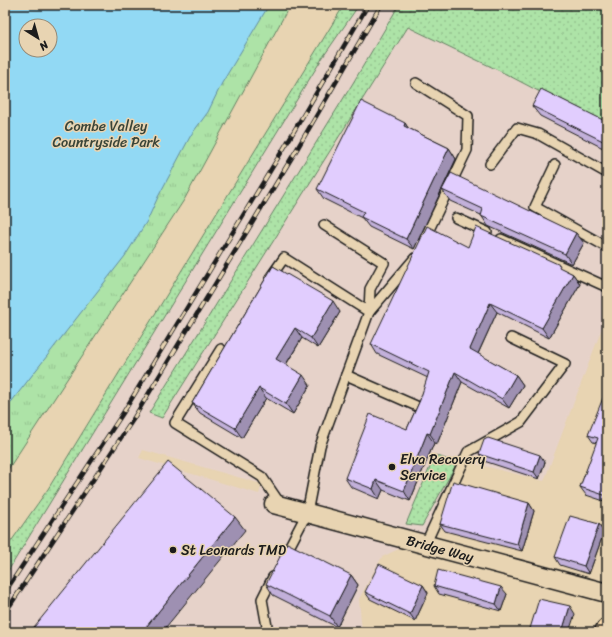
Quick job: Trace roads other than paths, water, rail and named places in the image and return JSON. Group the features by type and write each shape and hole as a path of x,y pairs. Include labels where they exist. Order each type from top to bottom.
{"street":[{"name":"Bridge Way","path":"278,505 607,593"}],"lane":[{"path":"369,312 418,254 467,150 468,116 416,83"},
{"path":"490,164 517,128 538,134 607,172"},
{"path":"555,165 535,207 607,247"},
{"path":"456,218 607,287"},
{"path":"268,632 262,598 306,513 320,446 369,312 370,289 384,263 324,225"},
{"path":"266,283 284,258 369,312"},
{"path":"426,545 468,452 521,422 565,364 511,338"},
{"path":"221,349 176,423 232,456 262,477 278,505"},
{"path":"346,375 421,408"}],"water":[{"name":"Combe Valley Countryside Park","path":"5,5 269,5 222,83 208,112 191,135 147,221 125,256 5,410"}],"railway":[{"path":"5,592 123,413 284,148 368,5"},
{"path":"5,613 132,421 297,149 381,5"}],"place":[{"name":"Elva Recovery Service","path":"392,467"},
{"name":"St Leonards TMD","path":"173,550"}]}
